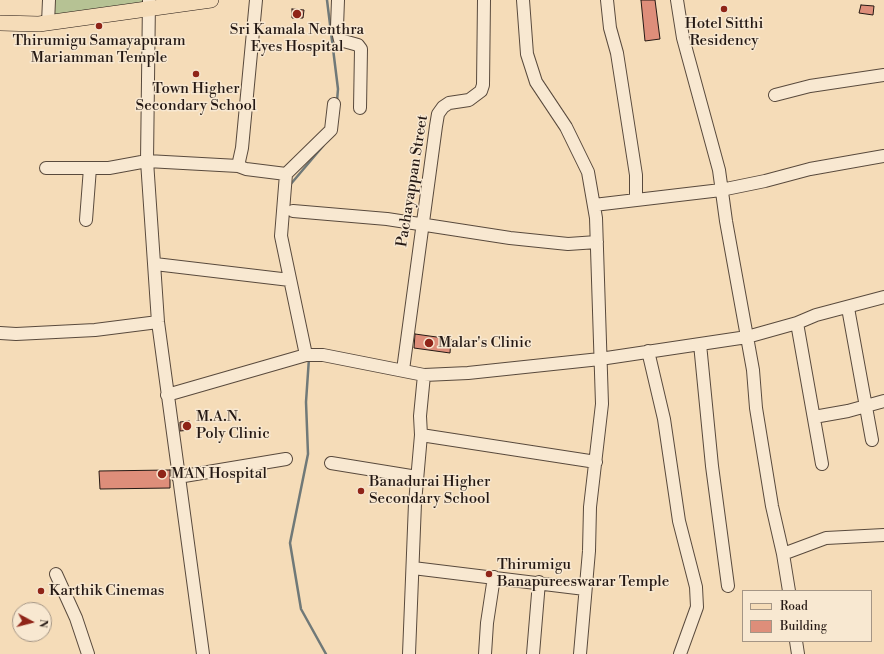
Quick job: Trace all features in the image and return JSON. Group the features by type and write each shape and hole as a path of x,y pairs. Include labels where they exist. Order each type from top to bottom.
{"main road":[{"path":"0,23 48,23 149,4 202,0"}],"street":[{"path":"48,23 49,0"},
{"path":"238,166 242,148 256,0"},
{"path":"338,0 337,27 340,40 358,45 361,49 360,108"},
{"name":"Pachayappan Street","path":"403,370 438,114 443,107 449,103 475,97 481,91 483,85 484,0"},
{"path":"523,0 527,54 536,82 577,146 588,172 594,205 597,242 602,404 590,507 589,551 580,654"},
{"path":"607,0 610,28 617,53 636,175 636,199"},
{"path":"677,0 683,38 719,170 721,190 747,337 756,408 789,590"},
{"path":"149,4 148,162 158,322 203,654"},
{"path":"775,95 810,86 884,75"},
{"path":"306,355 282,236 286,174 330,130 334,104"},
{"path":"594,205 721,190 765,181 810,169 884,156"},
{"path":"46,168 109,168 148,162 238,166 246,169 286,174"},
{"path":"86,220 90,168"},
{"path":"293,211 387,219 568,244 597,242"},
{"path":"155,264 290,280"},
{"path":"167,395 306,355 323,355 424,375 468,373 600,359 747,337 797,323 816,315 848,308 884,297"},
{"path":"848,308 854,349 867,405 872,440"},
{"path":"0,333 16,334 95,330 158,322"},
{"path":"797,323 822,464"},
{"path":"700,344 712,466 728,586"},
{"path":"648,351 664,419 679,521 696,587 697,608 680,654"},
{"path":"409,654 417,477 421,435 420,416 424,375"},
{"path":"814,417 848,411 884,401"},
{"path":"421,435 596,462"},
{"path":"178,477 286,459"},
{"path":"331,463 417,477"},
{"path":"782,547 826,538 884,535"},
{"path":"413,568 539,582 585,589"},
{"path":"56,574 76,618 88,654"},
{"path":"485,654 487,623 494,577"},
{"path":"533,654 539,582"},
{"path":"796,642 798,654"}],"green space":[{"path":"54,0 143,0 143,6 53,18"}],"building":[{"path":"641,0 655,0 660,39 645,41"},
{"path":"861,5 874,6 873,15 859,13"},
{"path":"292,9 304,10 303,18 292,18"},
{"path":"415,334 451,339 450,353 414,348"},
{"path":"189,421 190,430 180,431 180,422"},
{"path":"170,470 170,488 100,489 99,471"}],"waterway":[{"path":"327,0 338,89 337,101"},
{"path":"290,185 323,146"},
{"path":"309,358 306,402 308,454 290,543 301,609 326,654"}],"place":[{"name":"Hotel Sitthi Residency","path":"724,9"},
{"name":"Sri Kamala Nenthra Eyes Hospital","path":"297,14"},
{"name":"Thirumigu Samayapuram Mariamman Temple","path":"99,26"},
{"name":"Town Higher Secondary School","path":"196,74"},
{"name":"Malar's Clinic","path":"429,343"},
{"name":"M.A.N. Poly Clinic","path":"187,426"},
{"name":"MAN Hospital","path":"162,474"},
{"name":"Banadurai Higher Secondary School","path":"361,491"},
{"name":"Thirumigu Banapureeswarar Temple","path":"489,574"},
{"name":"Karthik Cinemas","path":"41,591"}]}
